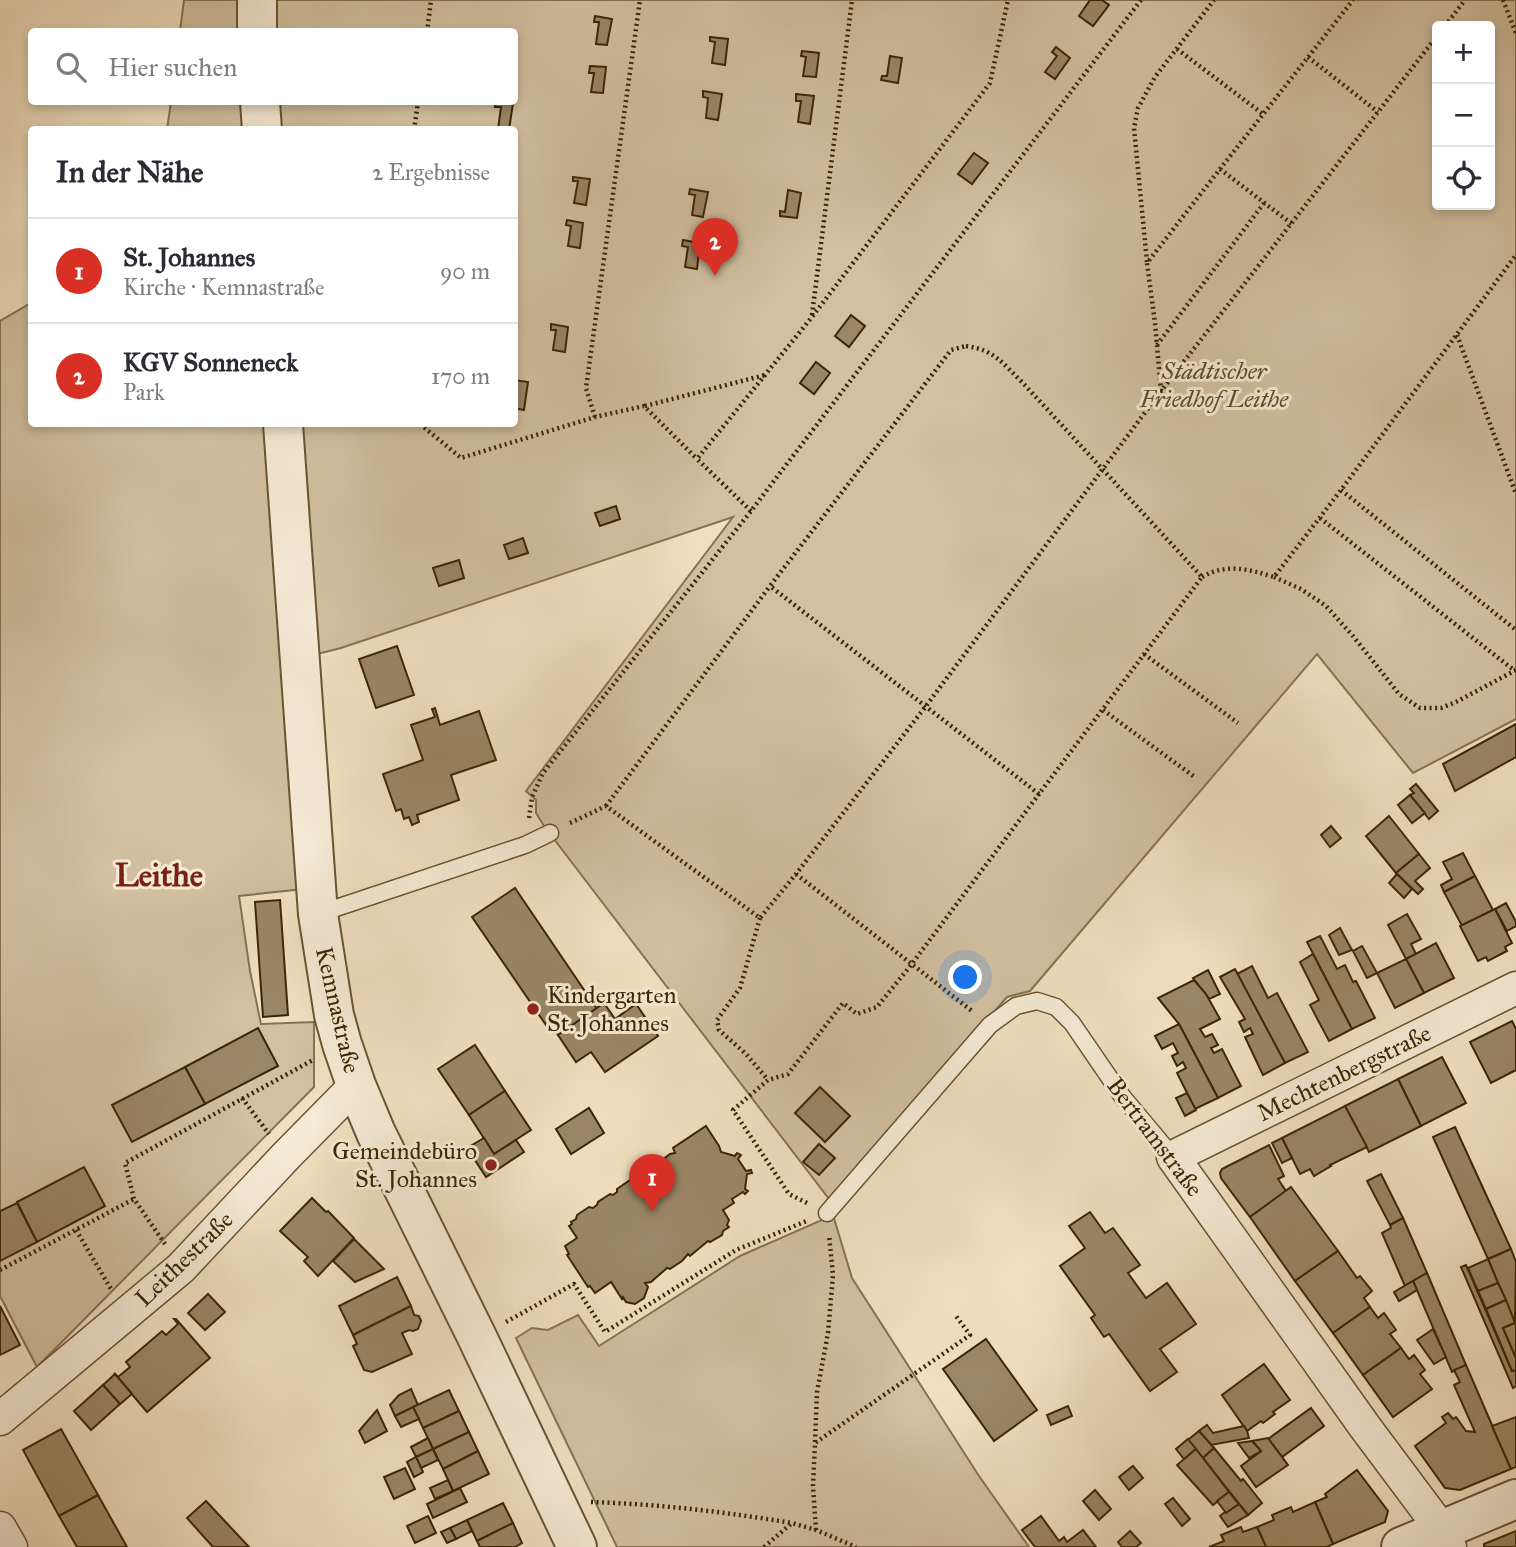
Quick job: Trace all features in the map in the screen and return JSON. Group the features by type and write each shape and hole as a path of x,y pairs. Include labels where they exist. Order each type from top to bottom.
{"street":[{"path":"257,0 257,28"},
{"path":"260,105 262,126"},
{"name":"Kemnastraße","path":"283,427 318,914 334,1015 356,1086 376,1133 576,1547"},
{"name":"Mechtenbergstraße","path":"1173,1157 1516,988"},
{"name":"Leithestraße","path":"0,1419 181,1268 356,1086"},
{"name":"Bertramstraße","path":"1173,1157 1446,1538"},
{"path":"1401,1547 1446,1538 1516,1499"},
{"path":"0,1528 11,1547"}],"lane":[{"path":"318,914 525,845 550,833"},
{"name":"Bertramstraße","path":"827,1213 990,1025 1016,1006 1037,1001 1056,1007 1072,1023 1122,1096 1173,1157"}],"path":[{"path":"428,28 431,0"},
{"path":"595,416 586,388 640,0"},
{"path":"812,317 852,0"},
{"path":"697,458 812,317 990,83 1008,0"},
{"path":"525,845 532,797 543,773 751,511 1141,0"},
{"path":"1161,391 1134,128 1138,108 1155,77 1214,0"},
{"path":"1147,263 1353,0"},
{"path":"1449,21 1465,0"},
{"path":"1503,0 1516,33"},
{"path":"768,1080 746,1054 719,1030 717,1020 740,988 760,918 926,706 1161,391 1432,42"},
{"path":"1177,49 1263,114"},
{"path":"1308,57 1378,112"},
{"path":"415,126 418,105"},
{"path":"1220,169 1292,225"},
{"path":"1157,345 1264,203"},
{"path":"1274,577 1516,255"},
{"path":"1457,335 1516,494"},
{"path":"550,833 606,806 951,350 966,346 983,348 998,358 1202,577"},
{"path":"424,427 461,458 595,416 766,375"},
{"path":"644,406 751,511"},
{"path":"1341,490 1516,630"},
{"path":"827,1213 789,1194 733,1110 768,1080 788,1074 844,1003 857,1014 877,1007 1202,577 1214,570 1227,568 1251,570 1301,589 1326,606 1399,694 1420,708 1441,708 1456,702 1515,670 1320,518"},
{"path":"770,586 1039,794"},
{"path":"1144,654 1238,723"},
{"path":"1103,710 1196,778"},
{"path":"606,806 760,918"},
{"path":"796,874 990,1025"},
{"path":"181,1268 134,1199 125,1163 342,1044"},
{"path":"242,1098 286,1156"},
{"path":"0,1270 134,1199"},
{"path":"477,1338 574,1283 605,1332 736,1250 827,1213"},
{"path":"816,1530 813,1486 817,1392 828,1333 833,1275 827,1213"},
{"path":"76,1230 125,1314"},
{"path":"815,1443 970,1335 957,1316"},
{"path":"555,1500 635,1503 741,1514 792,1523 856,1547"},
{"path":"764,1547 792,1523"}],"green space":[{"name":"Städtischer Friedhof Leithe","path":"184,0 1516,0 1516,719 1413,773 1317,654 1030,991 1007,997 829,1199 544,826 536,813 536,800 526,791 733,517 341,648 285,662 303,889 239,896 261,1024 314,1022 314,1087 37,1367 0,1296 0,321 28,305 28,427 518,427 518,126 167,126 171,105 518,105 518,28 180,28"},
{"path":"833,1215 852,1278 979,1476 1029,1547 617,1547 516,1338 532,1328 548,1330 578,1315 599,1346 740,1256"}],"building":[{"path":"1090,0 1102,0 1109,5 1093,26 1079,16"},
{"path":"595,16 612,19 607,45 596,44 599,22 594,22"},
{"path":"710,37 728,39 725,65 712,63 715,42 710,41"},
{"path":"1056,47 1070,58 1055,79 1045,72 1057,56 1052,52"},
{"path":"802,51 819,53 816,77 803,76 806,57 801,56"},
{"path":"890,56 902,58 898,83 881,80 882,76 887,76"},
{"path":"590,66 606,67 603,93 591,92 594,73 589,73"},
{"path":"703,91 722,94 718,120 706,118 708,98 703,97"},
{"path":"796,94 814,96 810,124 798,122 801,101 796,101"},
{"path":"513,105 510,126 499,126 501,107 495,107"},
{"path":"974,153 988,163 972,184 958,174"},
{"path":"573,177 590,179 586,205 574,203 578,181 573,181"},
{"path":"690,189 708,192 703,217 692,215 695,195 689,194"},
{"path":"788,190 801,193 797,218 780,216 780,211 785,212"},
{"path":"567,220 583,223 580,248 568,246 571,226 566,225"},
{"path":"683,240 700,243 697,269 685,267 688,247 682,246"},
{"path":"851,315 865,326 849,347 835,336"},
{"path":"551,324 568,327 565,352 553,350 556,330 551,330"},
{"path":"816,362 830,373 814,394 800,383"},
{"path":"518,381 528,382 524,410 518,409"},
{"path":"616,506 620,519 600,526 595,513"},
{"path":"523,538 528,553 509,559 504,545"},
{"path":"459,560 464,578 439,586 433,568"},
{"path":"397,646 414,695 376,708 359,659"},
{"path":"435,708 440,725 479,711 496,760 451,775 459,800 417,815 419,822 412,825 409,817 404,819 401,809 396,811 383,774 423,760 411,725 435,717 432,709"},
{"path":"1516,724 1516,757 1455,791 1443,764"},
{"path":"1416,784 1438,811 1429,819 1410,795 1414,793 1410,789"},
{"path":"1410,795 1425,813 1412,823 1398,805"},
{"path":"1389,816 1419,854 1396,873 1366,836"},
{"path":"1331,826 1341,838 1330,847 1321,835"},
{"path":"1463,853 1475,876 1444,892 1441,885 1452,879 1443,862"},
{"path":"1419,854 1430,868 1415,881 1423,889 1418,894 1396,873"},
{"path":"1397,874 1412,889 1404,898 1389,883"},
{"path":"1475,876 1493,910 1462,926 1444,892"},
{"path":"515,888 597,1009 558,1035 551,1025 548,1028 472,917"},
{"path":"280,900 288,1015 263,1017 255,902"},
{"path":"1506,903 1516,922 1516,926 1507,931 1495,909"},
{"path":"1495,909 1512,943 1505,947 1507,951 1488,961 1486,957 1478,961 1460,926"},
{"path":"1407,914 1421,939 1411,944 1416,954 1406,959 1388,925"},
{"path":"1340,928 1352,950 1339,955 1329,935"},
{"path":"1320,936 1337,969 1345,965 1353,982 1356,981 1375,1018 1352,1029 1307,942"},
{"path":"1436,943 1454,978 1424,993 1406,959"},
{"path":"1362,946 1377,973 1367,978 1353,951"},
{"path":"1313,954 1352,1029 1329,1041 1310,1005 1319,1000 1300,962"},
{"path":"1406,959 1424,993 1395,1008 1377,973"},
{"path":"1252,966 1268,998 1277,993 1308,1052 1285,1063 1237,974"},
{"path":"1235,969 1285,1063 1263,1075 1245,1037 1253,1034 1250,1028 1244,1032 1239,1022 1245,1019 1220,977"},
{"path":"1208,970 1220,994 1209,999 1193,978"},
{"path":"1194,980 1206,994 1220,1019 1200,1029 1205,1037 1212,1034 1218,1045 1211,1048 1214,1053 1222,1049 1241,1086 1218,1098 1179,1024 1158,998"},
{"path":"604,1003 615,1019 636,1004 658,1036 605,1072 591,1052 576,1062 558,1035"},
{"path":"1512,1021 1516,1029 1516,1070 1491,1083 1470,1042"},
{"path":"1179,1024 1218,1098 1195,1109 1177,1073 1186,1068 1183,1062 1177,1066 1172,1056 1178,1053 1173,1043 1162,1049 1155,1036"},
{"path":"258,1028 278,1066 205,1104 185,1067"},
{"path":"475,1045 505,1091 469,1115 438,1069"},
{"path":"1442,1057 1466,1103 1421,1126 1398,1079"},
{"path":"185,1067 205,1104 132,1142 112,1105"},
{"path":"1398,1079 1421,1126 1369,1152 1345,1106"},
{"path":"820,1087 850,1116 825,1142 795,1113"},
{"path":"505,1091 531,1130 494,1154 469,1115"},
{"path":"1187,1093 1196,1110 1185,1116 1176,1098"},
{"path":"1345,1106 1367,1147 1314,1176 1310,1169 1300,1174 1282,1138"},
{"path":"589,1108 604,1133 571,1154 556,1129"},
{"path":"706,1126 721,1152 741,1155 738,1159 746,1171 751,1170 752,1173 747,1174 745,1189 748,1191 732,1199 734,1203 723,1210 729,1220 729,1227 722,1235 708,1241 690,1256 688,1254 651,1282 645,1283 648,1287 644,1298 635,1304 626,1302 623,1297 622,1299 611,1282 595,1293 567,1255 569,1254 565,1246 577,1238 569,1226 571,1222 589,1207 593,1208 630,1180 633,1181 638,1175 675,1153 673,1148"},
{"path":"1455,1127 1511,1249 1488,1259 1433,1137"},
{"name":"Gemeindebüro St. Johannes","path":"484,1138 494,1154 516,1140 524,1152 486,1177 467,1148"},
{"path":"1282,1138 1292,1158 1282,1163 1272,1143"},
{"path":"819,1144 835,1158 819,1175 803,1162"},
{"path":"1269,1145 1284,1176 1278,1179 1286,1191 1250,1217 1220,1173 1222,1169"},
{"path":"84,1167 105,1206 37,1242 17,1202"},
{"path":"1381,1174 1403,1218 1390,1225 1367,1181"},
{"path":"1291,1187 1338,1251 1295,1281 1250,1217"},
{"path":"312,1198 354,1238 318,1276 304,1261 308,1257 280,1231"},
{"path":"17,1203 37,1242 0,1261 0,1211"},
{"path":"1090,1212 1105,1233 1113,1228 1140,1265 1128,1273 1146,1298 1167,1283 1196,1324 1160,1349 1177,1372 1150,1391 1109,1334 1104,1337 1091,1318 1095,1315 1060,1266 1085,1248 1069,1226"},
{"path":"1403,1218 1427,1273 1405,1286 1382,1233"},
{"path":"354,1239 384,1269 355,1282 333,1261"},
{"path":"1511,1249 1516,1262 1515,1323 1488,1259"},
{"path":"1338,1251 1357,1278 1360,1276 1372,1291 1364,1298 1370,1307 1333,1333 1295,1281"},
{"path":"1488,1259 1498,1283 1478,1291 1468,1268"},
{"path":"1466,1265 1512,1371 1516,1370 1516,1386 1513,1388 1461,1267"},
{"path":"1427,1273 1466,1365 1452,1372 1413,1281"},
{"path":"397,1277 411,1306 353,1335 339,1306"},
{"path":"1413,1281 1417,1290 1399,1301 1394,1292"},
{"path":"1498,1283 1506,1300 1486,1309 1478,1291"},
{"path":"208,1294 225,1312 205,1330 188,1313"},
{"path":"1506,1300 1515,1323 1503,1328 1516,1358 1516,1370 1512,1371 1486,1309"},
{"path":"0,1306 20,1345 0,1355"},
{"path":"411,1306 414,1315 419,1316 421,1321 418,1329 402,1333 412,1354 372,1372 364,1370 353,1346 357,1344 353,1335"},
{"path":"1370,1307 1378,1318 1384,1313 1396,1330 1390,1334 1401,1348 1363,1375 1333,1333"},
{"path":"174,1319 210,1358 147,1412 114,1373 118,1377 130,1367 126,1362 162,1331 166,1335 178,1324"},
{"path":"1515,1323 1516,1325 1516,1358 1503,1328"},
{"path":"1433,1329 1446,1357 1434,1364 1417,1340"},
{"path":"986,1339 1037,1410 994,1441 943,1369"},
{"path":"1401,1348 1409,1359 1414,1355 1425,1370 1420,1374 1432,1389 1393,1417 1363,1375"},
{"path":"1264,1364 1290,1400 1263,1423 1261,1421 1247,1431 1222,1395"},
{"path":"1466,1365 1511,1469 1460,1490 1445,1488 1415,1446 1446,1423 1442,1417 1448,1413 1453,1419 1456,1417 1466,1431 1475,1432 1454,1385 1460,1382 1454,1370"},
{"path":"115,1374 132,1394 120,1404 103,1385"},
{"path":"103,1385 120,1404 91,1430 74,1411"},
{"path":"411,1389 418,1405 395,1416 390,1405 399,1395"},
{"path":"449,1390 459,1411 423,1428 413,1407"},
{"path":"1068,1406 1072,1416 1051,1425 1047,1415"},
{"path":"413,1407 419,1419 401,1427 395,1416"},
{"path":"1311,1408 1324,1426 1282,1457 1268,1439"},
{"path":"377,1410 387,1431 365,1443 359,1431"},
{"path":"459,1411 469,1432 433,1449 423,1428"},
{"path":"1516,1417 1516,1467 1511,1469 1492,1426"},
{"path":"1207,1425 1213,1433 1244,1426 1249,1438 1211,1445 1199,1431"},
{"path":"61,1429 98,1495 59,1516 23,1450"},
{"path":"1199,1431 1214,1448 1203,1458 1188,1440"},
{"path":"469,1432 478,1451 443,1469 433,1449"},
{"path":"428,1438 433,1449 416,1457 411,1447"},
{"path":"1268,1438 1288,1465 1256,1487 1241,1466 1261,1451 1252,1441"},
{"path":"1188,1439 1196,1449 1184,1459 1176,1449"},
{"path":"1252,1441 1261,1451 1249,1458 1238,1443"},
{"path":"1214,1448 1262,1503 1248,1515 1203,1458"},
{"path":"433,1449 438,1460 421,1468 416,1457"},
{"path":"1196,1449 1229,1492 1213,1505 1177,1465"},
{"path":"478,1451 489,1474 453,1491 443,1469"},
{"path":"416,1457 423,1472 414,1477 407,1462"},
{"path":"1133,1466 1143,1478 1129,1490 1119,1477"},
{"path":"405,1468 415,1489 394,1499 384,1477"},
{"path":"1357,1470 1388,1511 1385,1522 1333,1544 1315,1502 1327,1497 1325,1494"},
{"path":"448,1480 453,1491 435,1499 430,1488"},
{"path":"460,1488 467,1502 433,1518 427,1504"},
{"path":"1095,1490 1111,1509 1099,1520 1083,1501"},
{"path":"1229,1492 1239,1504 1226,1513 1217,1501"},
{"path":"98,1495 127,1547 77,1547 59,1516"},
{"path":"1173,1498 1190,1519 1182,1526 1165,1504"},
{"path":"206,1501 249,1547 213,1547 187,1518"},
{"path":"1315,1502 1333,1544 1327,1547 1266,1547 1257,1527 1274,1520 1272,1515 1291,1507 1293,1512"},
{"path":"503,1503 513,1523 477,1541 467,1520"},
{"path":"1239,1504 1248,1515 1228,1527 1220,1516"},
{"path":"428,1516 436,1533 415,1543 407,1526"},
{"path":"1041,1516 1059,1541 1064,1537 1067,1542 1083,1530 1096,1547 1035,1547 1022,1530"},
{"path":"467,1520 472,1531 456,1539 450,1528"},
{"path":"513,1523 522,1543 515,1547 480,1547 477,1541"},
{"path":"1241,1527 1243,1532 1257,1527 1266,1547 1209,1547 1224,1541 1221,1535"},
{"path":"450,1528 456,1539 447,1543 441,1532"},
{"path":"1130,1531 1141,1543 1136,1547 1122,1547 1118,1542"},
{"path":"1516,1531 1516,1547 1484,1547 1484,1544"}],"place":[{"name":"KGV Sonneneck","path":"715,276"},
{"name":"Kindergarten St. Johannes","path":"533,1009"},
{"name":"Gemeindebüro St. Johannes","path":"491,1165"},
{"name":"St. Johannes","path":"652,1212"}],"district":[{"name":"Leithe","path":"159,875"}]}
